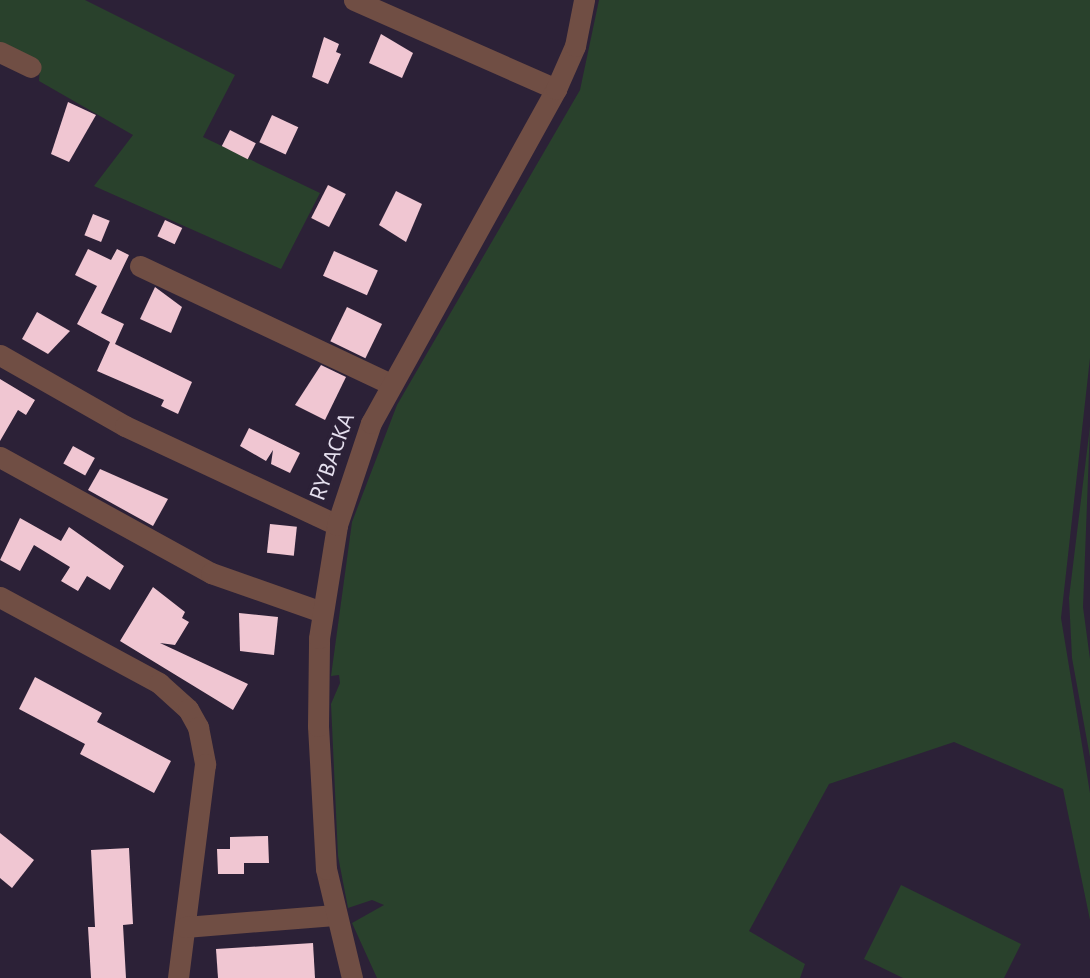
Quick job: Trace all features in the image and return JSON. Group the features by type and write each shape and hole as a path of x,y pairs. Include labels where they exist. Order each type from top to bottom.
{"street":[{"path":"354,0 556,89"},
{"name":"RYBACKA","path":"352,978 335,915 325,860 319,746 321,612 337,525 366,436 391,384 556,89 578,37 584,0"},
{"path":"0,52 31,66"},
{"path":"140,266 391,384"},
{"path":"0,355 125,426 337,525"},
{"path":"0,457 211,573 321,612"},
{"path":"0,597 159,683 188,709 198,727 205,764 178,978"},
{"path":"185,928 335,915"}],"green space":[{"path":"0,0 85,0 235,75 203,137 320,193 281,269 94,186 133,135 39,81 40,66 0,44"},
{"path":"599,0 1090,0 1090,358 1061,618 1090,793 1090,920 1063,789 954,742 829,784 749,931 805,964 800,978 377,978 352,923 384,905 372,900 348,908 338,856 331,704 340,683 339,675 331,676 352,522 397,405 580,90"},
{"path":"1090,426 1083,607 1090,659 1090,757 1072,658 1069,598"},
{"path":"901,885 1021,944 1004,978 903,978 864,959"}],"building":[{"path":"381,34 413,53 402,78 369,63"},
{"path":"324,37 339,44 336,52 341,54 328,84 312,77"},
{"path":"68,102 96,115 69,162 51,154"},
{"path":"272,115 298,127 286,154 259,142"},
{"path":"230,130 256,143 248,159 222,146"},
{"path":"328,185 346,194 329,227 311,218"},
{"path":"396,191 422,204 406,242 379,225"},
{"path":"93,214 110,221 101,242 84,235"},
{"path":"165,220 182,228 175,244 157,236"},
{"path":"88,249 111,260 117,249 129,255 101,313 124,324 115,344 192,382 178,414 161,406 164,400 97,371 110,342 77,324 97,286 75,275"},
{"path":"334,251 378,271 367,295 323,276"},
{"path":"155,287 182,307 171,333 140,319"},
{"path":"347,307 382,324 365,358 330,341"},
{"path":"37,312 70,331 48,354 22,339"},
{"path":"321,365 346,377 325,420 295,405"},
{"path":"0,379 35,400 26,415 18,410 0,441"},
{"path":"249,428 300,453 290,473 271,464 273,450 266,461 240,446"},
{"path":"73,446 95,458 85,476 63,463"},
{"path":"100,469 168,499 153,526 88,490"},
{"path":"20,518 61,541 69,527 124,566 110,590 87,576 78,591 61,581 70,567 34,545 20,571 0,560"},
{"path":"270,524 297,527 294,556 267,553"},
{"path":"153,587 185,612 182,618 189,622 175,645 160,643 248,684 233,710 120,641"},
{"path":"239,613 278,617 274,655 240,651"},
{"path":"35,677 102,713 97,722 171,761 154,793 80,754 85,744 19,709"},
{"path":"0,833 34,860 12,888 0,878"},
{"path":"268,836 269,863 244,863 244,874 218,874 217,849 230,849 230,837"},
{"path":"129,848 133,924 123,925 126,978 91,978 88,927 95,927 91,850"},
{"path":"313,943 315,978 218,978 216,949"}]}
